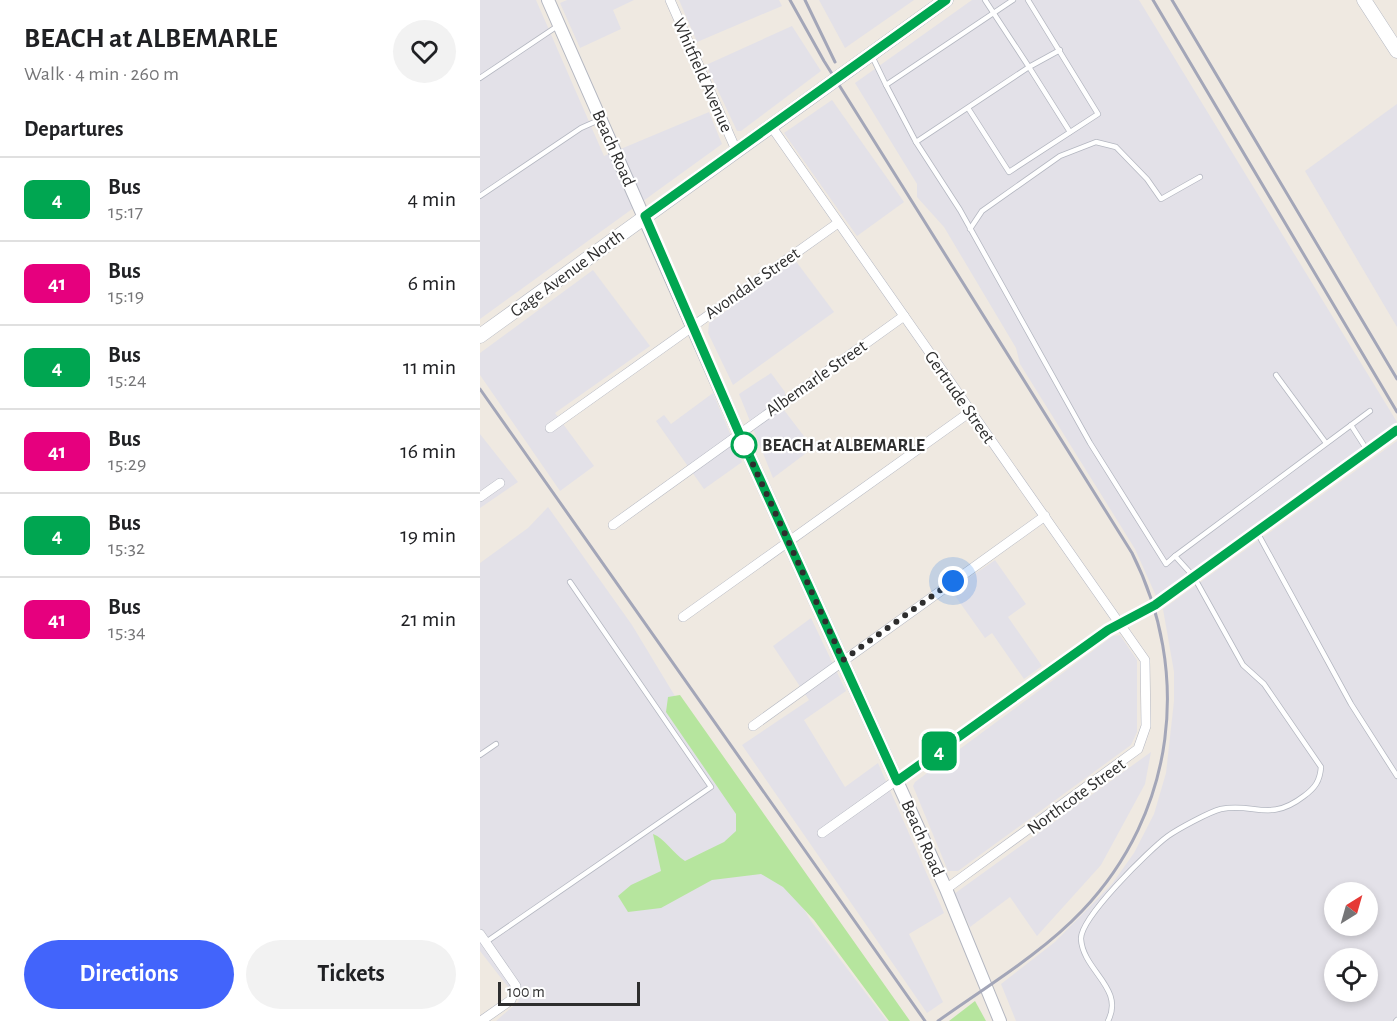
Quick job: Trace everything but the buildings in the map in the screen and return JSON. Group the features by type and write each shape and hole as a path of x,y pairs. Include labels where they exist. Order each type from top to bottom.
{"main road":[{"name":"Gage Avenue North","path":"480,336 946,0"},
{"path":"1364,0 1397,51"}],"street":[{"name":"Beach Road","path":"549,0 739,433 946,889 1000,1021"},
{"name":"Whitfield Avenue","path":"670,0 736,150"},
{"name":"Gertrude Street","path":"771,126 970,412 1142,653 1147,669"},
{"name":"Avondale Street","path":"550,428 838,223"},
{"name":"Albemarle Street","path":"612,525 904,316"},
{"path":"683,617 970,412"},
{"path":"822,833 1120,622 1155,605 1194,578 1397,430"},
{"path":"480,497 500,483"},
{"path":"753,726 1045,516"},
{"name":"Northcote Street","path":"946,889 1138,749 1146,726 1147,669"},
{"path":"481,1021 510,1000 516,986 483,938"}],"lane":[{"path":"986,0 1070,132"},
{"path":"886,86 1013,0"},
{"path":"968,108 1009,172 1098,114 1028,0"},
{"path":"480,78 559,25"},
{"path":"916,142 1060,50"},
{"path":"871,54 916,142 970,229 1102,464 1166,564 1370,411"},
{"path":"480,196 581,128 601,119"},
{"path":"970,229 982,211 1060,156 1096,142 1116,147 1147,179 1161,199 1200,177"},
{"path":"1276,375 1326,443"},
{"path":"1351,425 1368,452"},
{"path":"1257,532 1351,704 1397,776"},
{"path":"1108,1021 1113,1012 1113,998 1083,951 1083,927 1137,863 1169,835 1221,809 1278,811 1296,802 1314,788 1321,778 1321,767 1315,754 1264,684 1243,665 1194,578 1175,556"},
{"path":"483,938 711,787 570,582"},
{"path":"480,755 496,744"}],"shaded area":[{"path":"480,0 536,0 604,156 709,112 722,144 480,319"},
{"path":"567,0 634,0 613,10 621,29 580,48 560,3"},
{"path":"679,0 779,0 782,6 697,42"},
{"path":"819,0 914,0 845,48"},
{"path":"972,0 1139,0 1397,422 1156,596 1135,549 1020,364 1016,348 944,227 917,197 917,184 855,83"},
{"path":"792,26 821,71 741,131 737,131 706,65"},
{"path":"832,100 904,202 857,236 784,133"},
{"path":"1397,104 1397,327 1305,171"},
{"path":"795,260 834,312 733,385 708,333 709,323"},
{"path":"593,270 650,346 555,413 594,466 560,491 480,375 480,353"},
{"path":"771,373 785,392 784,410 813,448 773,478 739,394"},
{"path":"713,393 742,462 704,489 656,421 664,415 671,424"},
{"path":"480,434 518,482 480,508"},
{"path":"1397,441 1397,1021 1016,1021 1001,984 1055,942 1112,884 1134,853 1154,814 1166,773 1174,701 1174,672 1163,609"},
{"path":"548,507 632,625 811,921 887,1021 496,1021 519,1001 480,951 480,563 528,528"},
{"path":"995,560 1026,604 1008,617 1042,666 1024,679 992,633 985,638 951,590"},
{"path":"811,618 846,691 804,720 845,787 878,763 944,913 909,934 943,1002 927,1013 742,745 809,700 773,646"},
{"path":"1120,635 1137,660 1137,732 1131,745 958,871 948,871 913,786 915,782 1113,636"},
{"path":"1151,752 1145,784 1101,865 1037,936 1010,897 970,927 954,894"}],"green space":[{"path":"680,695 910,1021 889,1021 814,920 783,887 761,874 712,880 661,908 628,912 618,896 631,885 661,871 653,834 661,838 685,861 724,842 736,831 736,814 666,712 668,697"},
{"path":"975,1001 986,1021 949,1021"}],"railway":[{"path":"790,0 824,61 1132,553 1151,598 1163,645 1167,692 1165,740 1155,786 1138,830 1114,872 1066,927 1013,969 938,1021"},
{"path":"805,0 835,62"},
{"path":"1153,0 1397,412"},
{"path":"1172,0 1397,379"},
{"path":"480,389 925,1021"}],"bus line":[{"name":"4","path":"946,0 645,216 739,433 897,781 1108,630 1155,605 1397,430"}],"place":[{"name":"BEACH at ALBEMARLE","path":"744,445"}],"route":[{"path":"744,445 843,660 953,581"}]}
